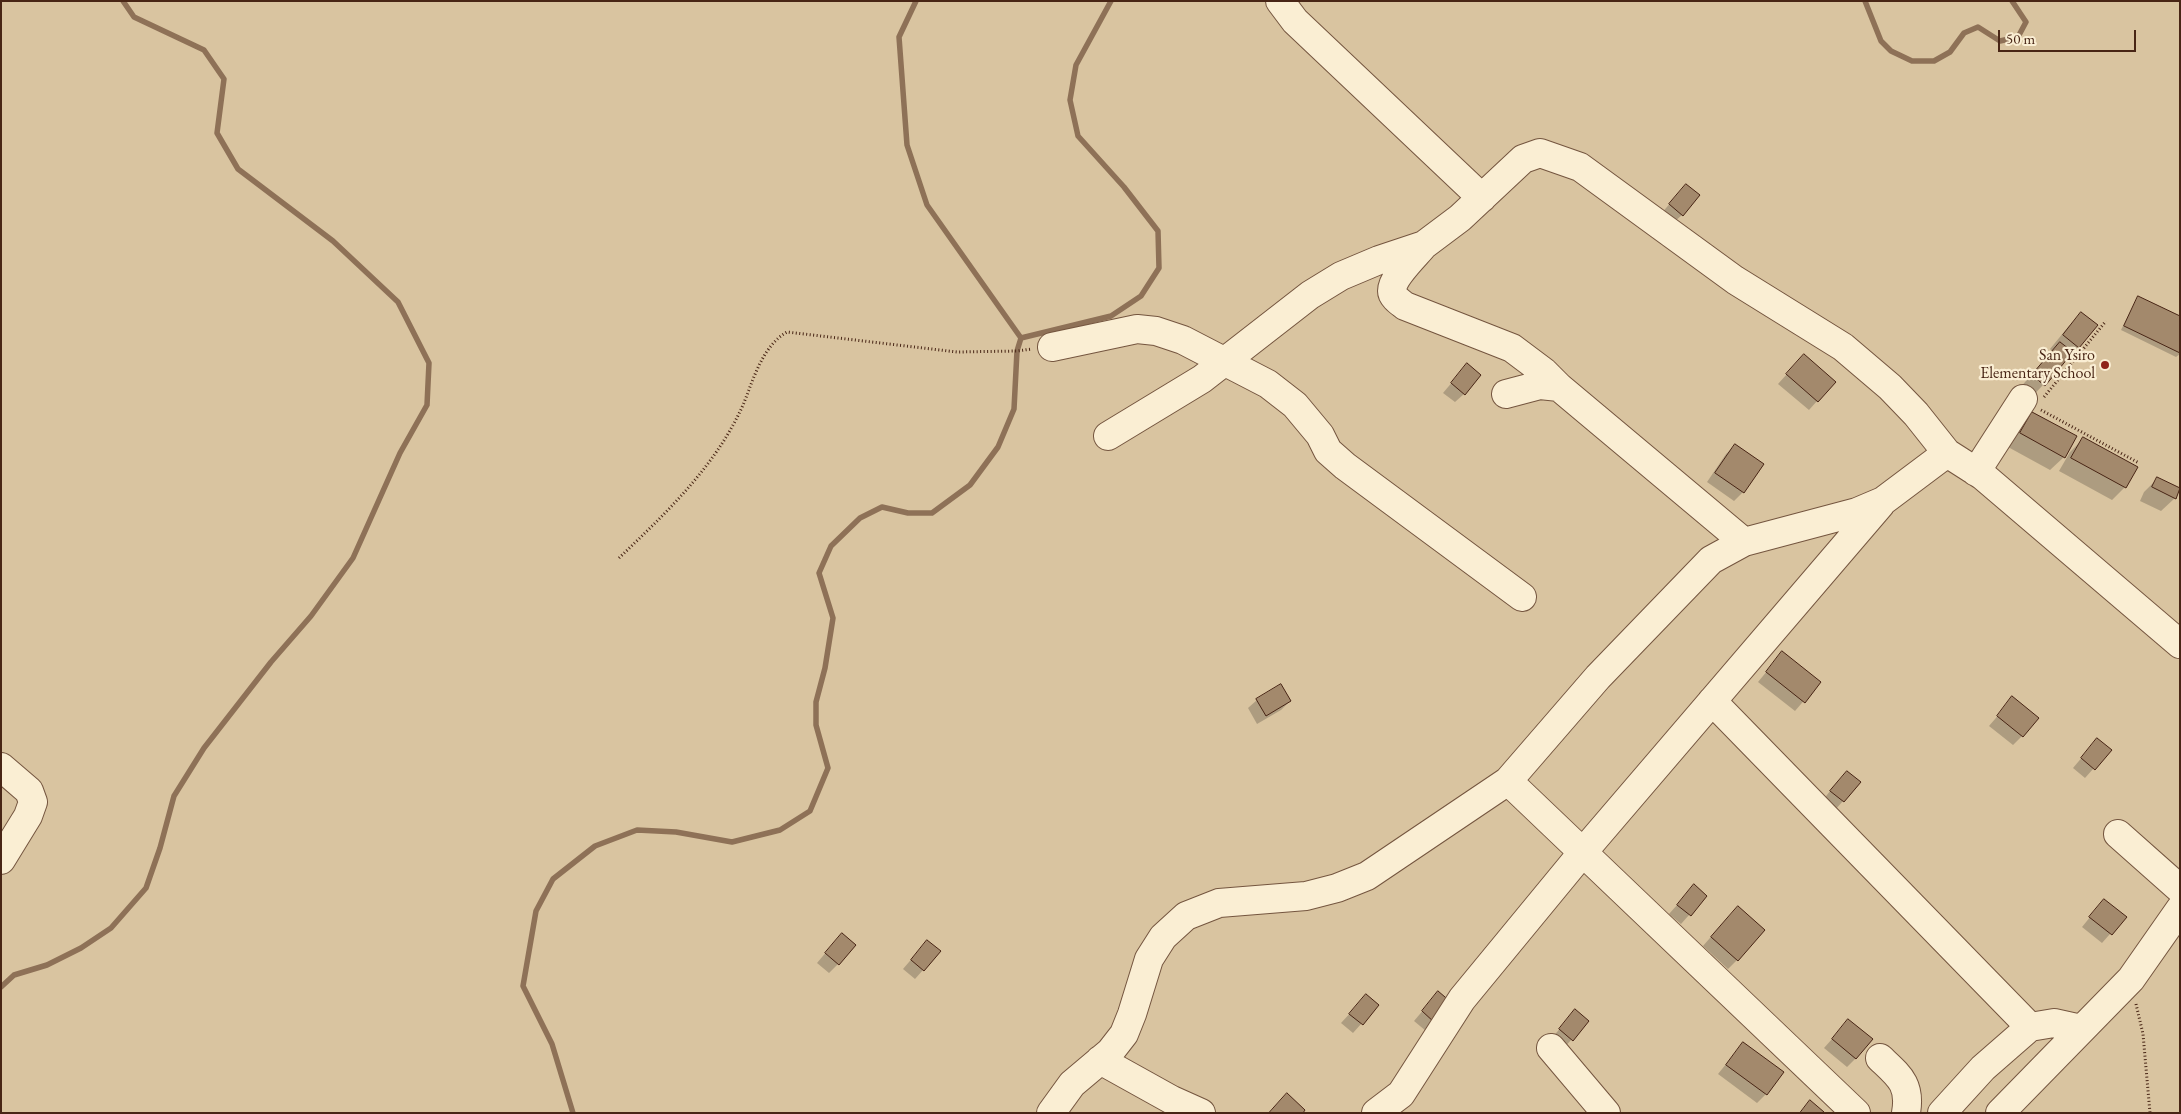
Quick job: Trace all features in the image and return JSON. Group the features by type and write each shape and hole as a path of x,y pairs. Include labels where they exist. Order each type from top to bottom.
{"street":[{"path":"1280,1 1295,21 1482,198"},
{"path":"1744,542 1559,387 1544,372 1512,348 1405,306 1394,297 1392,291 1396,280 1424,245 1482,198 1523,159 1540,153 1580,167 1736,280 1843,347 1890,387 1916,414 1947,453 1976,472 2075,553 2180,644"},
{"path":"1108,436 1202,378 1310,295 1341,276 1379,260 1424,245"},
{"path":"1052,347 1137,329 1156,331 1183,340 1225,361 1268,384 1295,405 1320,435 1328,451 1345,466 1522,597"},
{"path":"1506,394 1540,386 1559,387"},
{"path":"1976,472 2029,403"},
{"path":"1376,1113 1401,1094 1462,999 1583,852 1884,501 1947,453"},
{"path":"1051,1113 1072,1084 1110,1052 1124,1034 1149,959 1163,937 1186,916 1219,903 1306,896 1337,888 1367,876 1508,781 1598,677 1678,592 1712,560 1744,542 1857,512 1884,501"},
{"path":"1712,701 2030,1027"},
{"path":"1,767 29,791 33,802 28,816 1,860"},
{"path":"1508,781 1856,1113"},
{"path":"2118,834 2180,889"},
{"path":"2000,1113 2131,980 2180,909"},
{"path":"1942,1113 1983,1068 2030,1027 2054,1023 2081,1029"},
{"path":"1551,1048 1606,1113"},
{"path":"1880,1058 1904,1082 1907,1093 1906,1113"},
{"path":"1100,1060 1172,1100 1201,1113"},
{"path":"1157,1090 1173,1113"}],"path":[{"path":"2106,320 2029,403 2139,463"},
{"path":"618,558 708,465 734,424 760,364 775,339 787,332 957,352 1016,352 1052,347"},
{"path":"2131,980 2143,1034 2150,1113"}],"shaded area":[{"path":"1,1 2180,1 2180,1113 1,1113"}],"building":[{"path":"1686,184 1700,195 1683,216 1669,204"},
{"path":"2138,296 2180,316 2180,353 2124,326"},
{"path":"2081,312 2098,325 2079,348 2063,335"},
{"path":"2060,342 2073,352 2045,386 2032,375"},
{"path":"1804,354 1836,382 1818,402 1786,374"},
{"path":"1467,363 1481,375 1465,395 1451,383"},
{"path":"2032,412 2077,436 2065,458 2020,433"},
{"path":"2083,437 2138,467 2126,488 2071,458"},
{"path":"1735,444 1764,464 1744,493 1715,473"},
{"path":"2157,477 2180,488 2176,499 2152,487"},
{"path":"1782,651 1821,682 1805,703 1766,672"},
{"path":"1281,684 1291,701 1266,716 1256,699"},
{"path":"2012,696 2039,718 2023,737 1997,716"},
{"path":"2097,738 2112,750 2095,770 2081,758"},
{"path":"1847,771 1861,782 1844,802 1830,791"},
{"path":"1694,884 1707,896 1691,916 1677,905"},
{"path":"2104,899 2127,917 2112,935 2089,917"},
{"path":"1738,906 1765,930 1738,961 1711,937"},
{"path":"842,933 856,945 839,965 825,953"},
{"path":"927,940 941,951 924,971 911,960"},
{"path":"1438,991 1452,1003 1435,1023 1422,1011"},
{"path":"1366,994 1379,1005 1363,1025 1349,1014"},
{"path":"1575,1009 1589,1021 1573,1041 1559,1029"},
{"path":"1848,1019 1873,1039 1856,1059 1832,1039"},
{"path":"1743,1042 1784,1072 1767,1095 1726,1065"},
{"path":"1287,1093 1305,1110 1303,1113 1269,1113"},
{"path":"1810,1100 1824,1112 1800,1113"}],"waterway":[{"path":"1,987 14,975 47,965 81,948 111,928 146,888 160,848 174,796 204,748 271,662 311,616 353,558 400,453 427,405 429,363 398,302 333,241 238,169 217,133 224,79 204,50 134,17 123,1"},
{"path":"916,1 899,37 907,145 927,205 1021,338"},
{"path":"1021,338 1111,316 1141,296 1159,268 1158,231 1124,187 1078,136 1070,100 1076,65 1111,1"},
{"path":"1865,1 1881,41 1891,51 1912,61 1934,61 1950,52 1964,33 1978,27 2000,41 2018,37 2026,22 2012,1"},
{"path":"573,1113 552,1044 523,986 536,911 553,879 595,846 637,830 676,832 732,842 780,830 810,811 828,768 816,725 816,702 825,668 833,618 819,573 831,546 860,518 882,507 908,513 932,513 970,485 998,447 1014,409 1017,351 1021,338"}],"place":[{"name":"San Ysiro Elementary School","path":"2105,365"}]}
